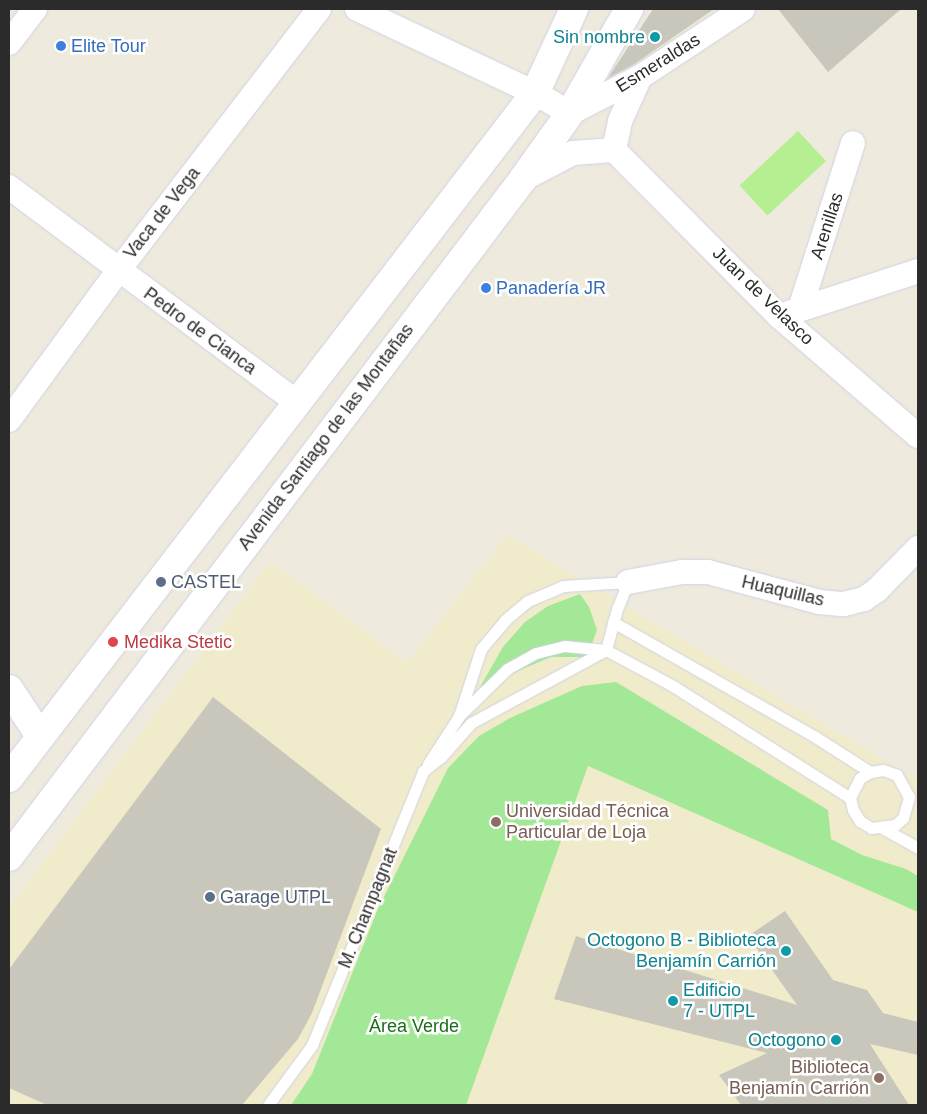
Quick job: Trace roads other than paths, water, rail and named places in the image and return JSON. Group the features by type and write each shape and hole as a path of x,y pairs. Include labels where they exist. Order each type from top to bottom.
{"main road":[{"path":"9,778 234,487 295,401 535,93 574,9"},
{"name":"Avenida Santiago de las Montañas","path":"9,857 523,179 570,113 629,9"},
{"path":"9,689 40,736"}],"street":[{"path":"9,42 35,9"},
{"name":"Vaca de Vega","path":"9,420 118,271 319,9"},
{"path":"357,9 535,93 570,113"},
{"name":"Esmeraldas","path":"570,113 640,77 743,9"},
{"path":"523,179 573,153 614,150 620,121 640,77"},
{"name":"Arenillas","path":"790,313 853,143"},
{"name":"Juan de Velasco","path":"614,150 790,313 918,436"},
{"name":"Pedro de Cianca","path":"9,187 118,271 295,401"},
{"path":"790,313 918,271"},
{"name":"Huaquillas","path":"628,582 682,572 708,572 819,602 844,604 864,599 877,590 918,548"}],"lane":[{"path":"423,771 441,757 471,723 606,650 613,622 628,582"},
{"name":"M. Champagnat","path":"268,1105 312,1046 423,771 459,716 481,649 505,620 520,607 563,586 628,582"},
{"path":"613,622 806,731 870,772"},
{"path":"459,716 507,669 536,653 564,646 606,650 673,686 850,798"},
{"path":"918,800 897,775 884,770 870,772 860,778 850,798 853,810 860,821 871,828 884,829 918,848"},
{"path":"884,829 903,818 909,797 906,786"}],"place":[{"name":"Sin nombre","path":"655,37"},
{"name":"Elite Tour","path":"61,46"},
{"name":"Panadería JR","path":"486,288"},
{"name":"CASTEL","path":"161,582"},
{"name":"Medika Stetic","path":"113,642"},
{"name":"Universidad Técnica Particular de Loja","path":"496,822"},
{"name":"Garage UTPL","path":"210,897"},
{"name":"Octogono B - Biblioteca Benjamín Carrión","path":"786,951"},
{"name":"Edificio 7 - UTPL","path":"673,1001"},
{"name":"Octogono","path":"836,1040"},
{"name":"Biblioteca Benjamín Carrión","path":"879,1078"}],"park label":[{"name":"Área Verde","path":"414,1026"}]}
